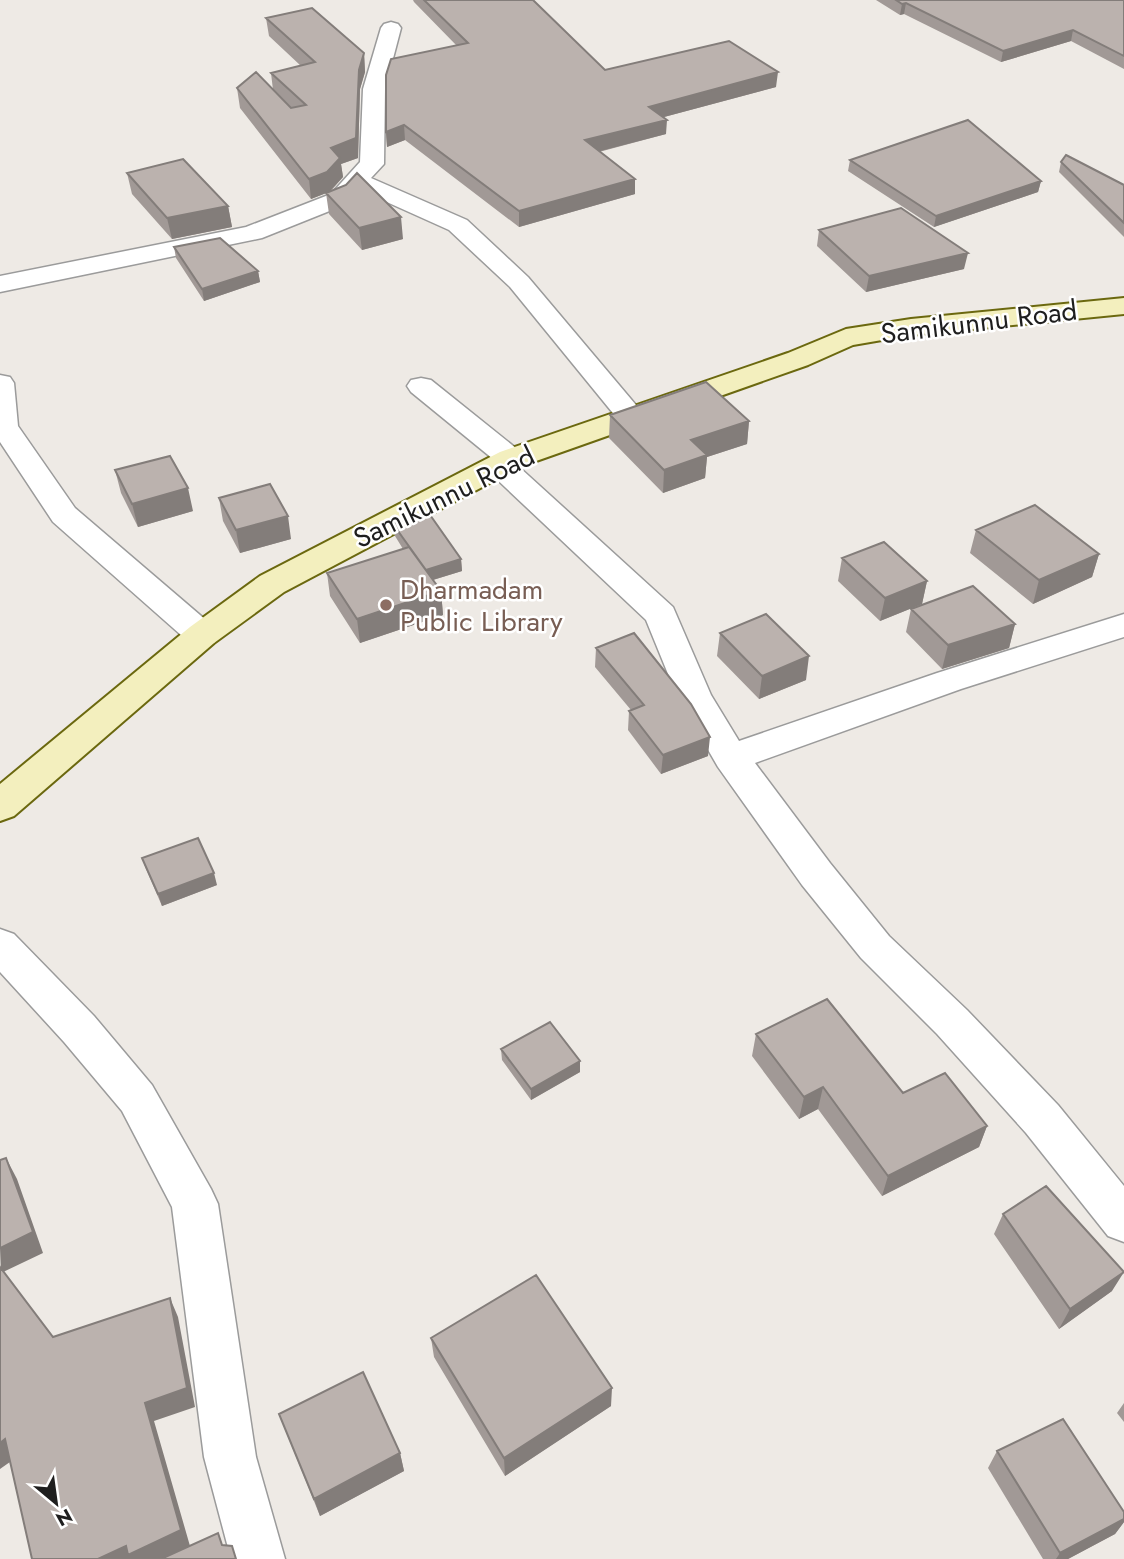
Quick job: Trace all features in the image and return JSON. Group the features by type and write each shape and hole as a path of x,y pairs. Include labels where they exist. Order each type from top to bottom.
{"main road":[{"name":"Samikunnu Road","path":"0,806 202,635 272,584 505,463 799,359 846,338 924,326 1124,306"}],"street":[{"path":"0,284 253,233 339,199 372,164 374,89 391,28"},
{"path":"356,180 458,225 519,282 631,417"},
{"path":"0,383 4,426 65,515 202,635"},
{"path":"421,386 505,463 661,615 694,696 731,758 816,874 875,947 952,1022 1042,1119 1124,1221"},
{"path":"731,758 936,685 1124,625"},
{"path":"0,945 79,1029 137,1098 195,1204 230,1457 258,1559"}],"building":[{"path":"424,0 533,0 605,70 729,41 778,72 649,107 667,120 585,140 635,179 519,211 404,125 386,132 386,75 391,59 468,43"},
{"path":"896,0 1124,0 1124,56 1073,30 1003,51"},
{"path":"312,8 364,53 359,70 356,138 331,148 340,158 327,172 309,179 237,88 256,72 291,108 306,105 271,73 315,62 266,18"},
{"path":"968,120 1041,181 936,216 850,160"},
{"path":"1066,155 1124,185 1124,223 1061,162"},
{"path":"183,159 228,206 167,218 127,173"},
{"path":"357,173 401,217 359,228 326,193 346,185"},
{"path":"901,208 968,253 869,276 819,230"},
{"path":"220,238 258,271 202,289 174,247"},
{"path":"706,382 749,421 691,440 707,455 664,470 610,415"},
{"path":"170,456 188,488 132,504 115,470"},
{"path":"270,484 288,516 236,530 219,498"},
{"path":"1035,505 1099,554 1039,580 976,530"},
{"path":"428,512 461,559 426,570 393,524"},
{"path":"884,542 927,581 885,598 842,558"},
{"path":"409,547 441,591 357,619 327,573"},
{"path":"973,586 1015,624 948,645 911,609"},
{"path":"766,614 809,656 762,676 720,633"},
{"path":"634,633 691,704 710,737 663,755 629,711 644,705 596,648"},
{"path":"198,838 214,873 158,894 142,858"},
{"path":"827,999 903,1093 945,1073 987,1126 888,1176 823,1087 804,1097 756,1034"},
{"path":"550,1022 580,1061 531,1089 501,1049"},
{"path":"6,1158 33,1232 0,1248 0,1160"},
{"path":"1046,1186 1124,1272 1070,1309 1003,1214"},
{"path":"0,1267 53,1337 170,1298 187,1388 145,1403 181,1530 128,1555 126,1546 98,1559 32,1559 5,1439 0,1443"},
{"path":"536,1275 612,1388 504,1458 431,1338"},
{"path":"363,1372 400,1453 314,1499 279,1414"},
{"path":"1063,1419 1124,1512 1124,1519 1060,1553 997,1451"},
{"path":"218,1533 222,1545 232,1546 236,1559 163,1559 163,1558"}],"place":[{"name":"Dharmadam Public Library","path":"386,605"}]}
